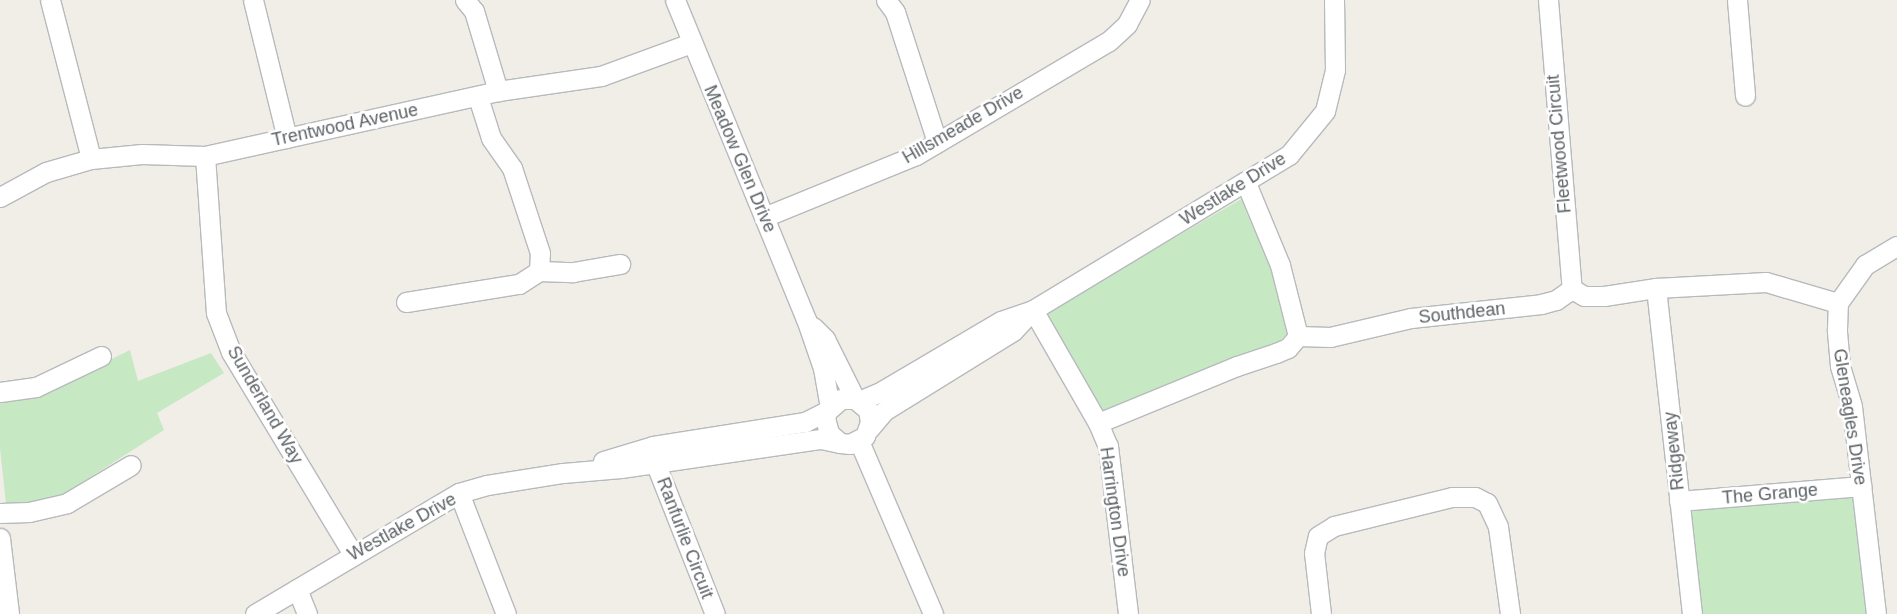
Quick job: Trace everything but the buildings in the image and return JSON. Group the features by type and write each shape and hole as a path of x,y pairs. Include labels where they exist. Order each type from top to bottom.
{"street":[{"path":"50,0 91,159"},
{"path":"253,0 287,138"},
{"path":"465,0 474,11 498,91"},
{"name":"Meadow Glen Drive","path":"675,0 691,43 806,319 823,368 828,409"},
{"path":"886,0 895,12 937,142"},
{"name":"Hillsmeade Drive","path":"764,217 916,155 1109,41 1127,24 1140,0"},
{"name":"Westlake Drive","path":"857,400 882,391 1001,321 1033,310 1246,183 1289,155 1325,111 1335,70 1334,0"},
{"name":"Fleetwood Circuit","path":"1548,0 1572,289"},
{"path":"1738,0 1745,96"},
{"name":"Trentwood Avenue","path":"0,197 46,172 91,159 142,154 205,156 478,97 498,91 601,76 691,43"},
{"path":"478,97 491,138 512,168 540,253 539,271"},
{"name":"Sunderland Way","path":"205,156 216,313 231,352 353,554"},
{"path":"1098,423 1229,369 1288,348 1298,336 1280,265 1246,183"},
{"path":"1572,289 1584,296 1604,296 1656,288 1766,282 1838,303 1865,265 1897,246"},
{"path":"406,302 518,284 539,271 573,272 620,264"},
{"name":"Ridgeway","path":"1656,288 1692,614"},
{"name":"Southdean","path":"1298,336 1316,338 1411,318 1540,304 1556,300 1572,289"},
{"name":"Gleneagles Drive","path":"1838,303 1837,328 1840,366 1852,406 1876,614"},
{"name":"Westlake Drive","path":"255,614 353,554 459,494 487,485 563,473 821,439 856,437 884,412 1013,331 1033,310"},
{"name":"Harrington Drive","path":"1033,310 1098,423 1108,446 1128,614"},
{"name":"Meadow Glen Drive","path":"806,319 825,339 857,400"},
{"path":"0,392 36,387 101,356"},
{"path":"841,399 857,400 870,416 856,437 829,433 828,409 841,399"},
{"name":"Westlake Drive","path":"563,473 653,446 805,422 828,409"},
{"path":"856,437 934,614"},
{"name":"Ranfurlie Circuit","path":"656,462 715,614"},
{"path":"0,513 29,512 68,503 132,465"},
{"name":"The Grange","path":"1679,501 1861,486"},
{"path":"459,494 506,614"},
{"path":"1321,614 1314,553 1318,536 1334,526 1452,497 1474,498 1487,503 1498,527 1510,614"},
{"path":"0,538 9,614"},
{"path":"296,589 307,614"}],"green space":[{"path":"1250,194 1245,209 1270,266 1287,333 1278,343 1102,412 1045,313"},
{"path":"130,350 138,381 211,353 224,373 157,413 164,430 64,494 27,504 6,504 0,448 0,401 38,395"},
{"path":"1852,492 1866,614 1700,614 1689,510"}]}
